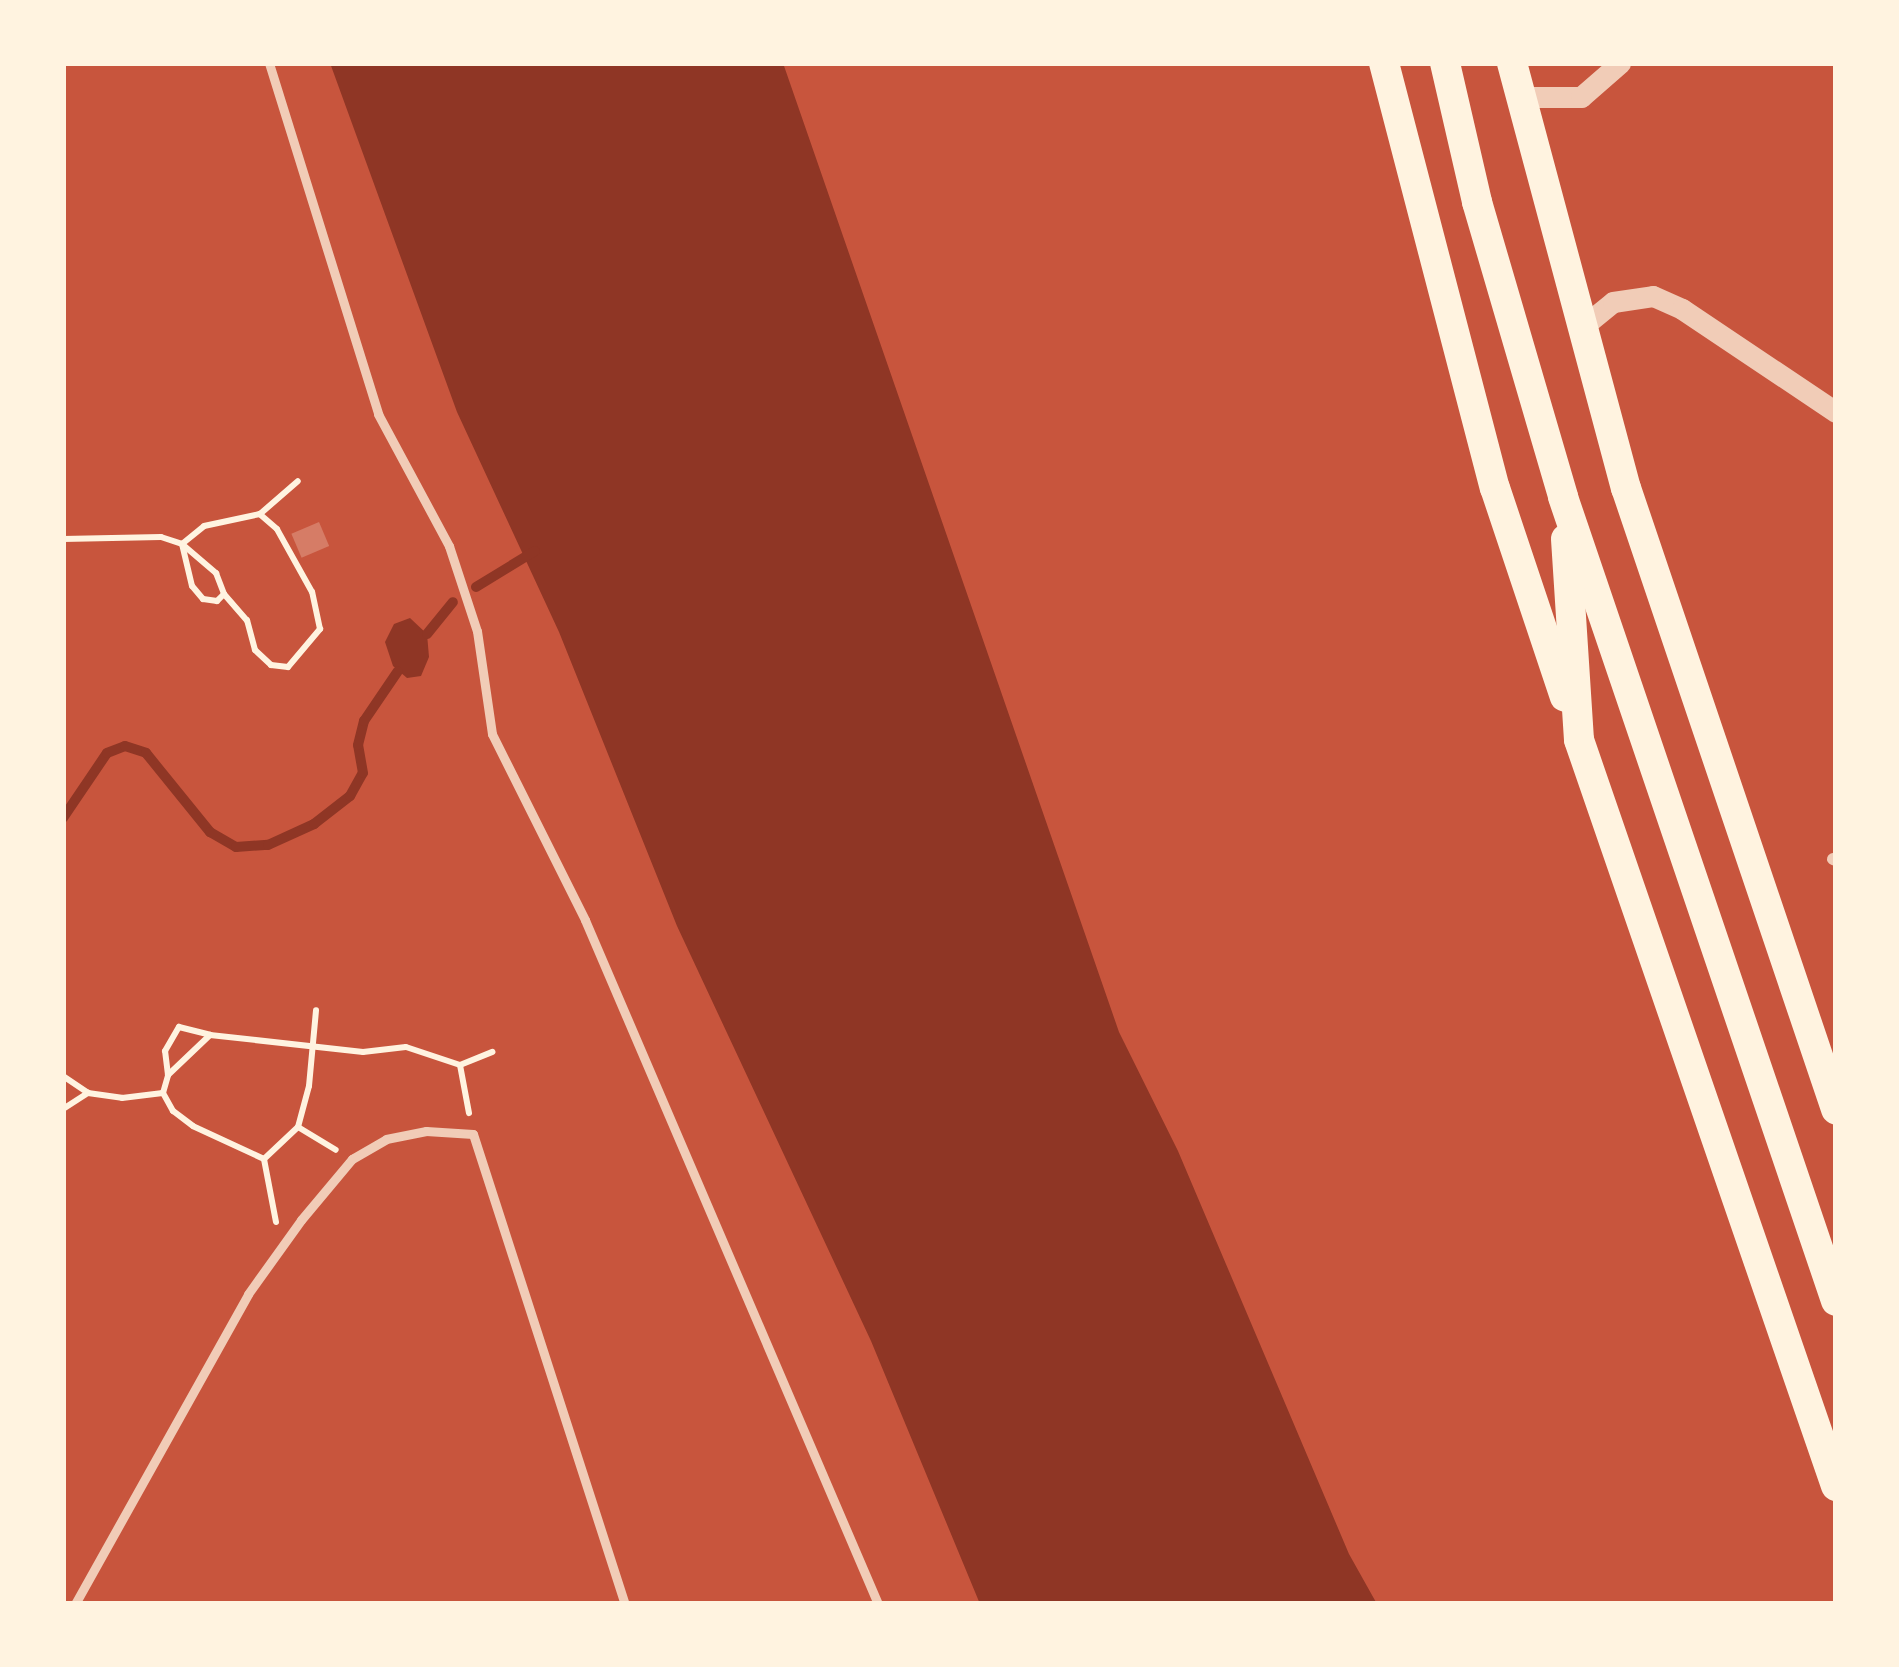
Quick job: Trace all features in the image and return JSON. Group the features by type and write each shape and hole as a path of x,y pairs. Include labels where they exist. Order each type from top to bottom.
{"highway":[{"path":"1384,63 1495,488 1836,1486"},
{"path":"1445,63 1477,202 1563,497 1836,1301"},
{"path":"1512,63 1626,488 1836,1109"},
{"path":"1563,497 1579,740"}],"street":[{"path":"1520,97 1581,97 1620,63"},
{"path":"1581,328 1613,302 1653,296 1682,309 1836,412"}],"lane":[{"path":"269,63 378,414 456,568 477,632 492,734 586,920 878,1604"},
{"path":"75,1604 248,1294 282,1247 352,1159 386,1139 426,1131 473,1134 625,1604"}],"path":[{"path":"182,544 204,526 260,514 298,481"},
{"path":"63,539 161,537 182,544 216,573 224,594 247,620 255,650 271,665 288,667 320,629 312,592 277,529 260,514"},
{"path":"182,544 192,586 203,599 217,601 224,594"},
{"path":"264,1159 298,1127 309,1086 316,1010"},
{"path":"264,1159 193,1126 173,1111 164,1093 165,1051 179,1027 210,1035 363,1052 406,1047 460,1065 493,1052"},
{"path":"168,1075 210,1035"},
{"path":"460,1065 473,1134"},
{"path":"63,1076 88,1093 122,1098 164,1093"},
{"path":"63,1109 88,1093"},
{"path":"298,1127 352,1159"},
{"path":"264,1159 282,1247"}],"shaded area":[{"path":"330,63 783,63 1119,1032 1178,1151 1349,1554 1377,1604 980,1604 871,1341 677,926 559,632 457,412"},
{"path":"410,618 427,634 429,657 421,676 407,678 393,666 385,642 394,624"}],"building":[{"path":"319,522 329,546 302,558 291,534"}],"waterway":[{"path":"476,587 535,551"},
{"path":"427,634 453,602"},
{"path":"63,818 107,753 125,746 146,753 210,832 236,847 268,845 314,824 350,796 363,773 358,745 364,721 398,671"}]}
